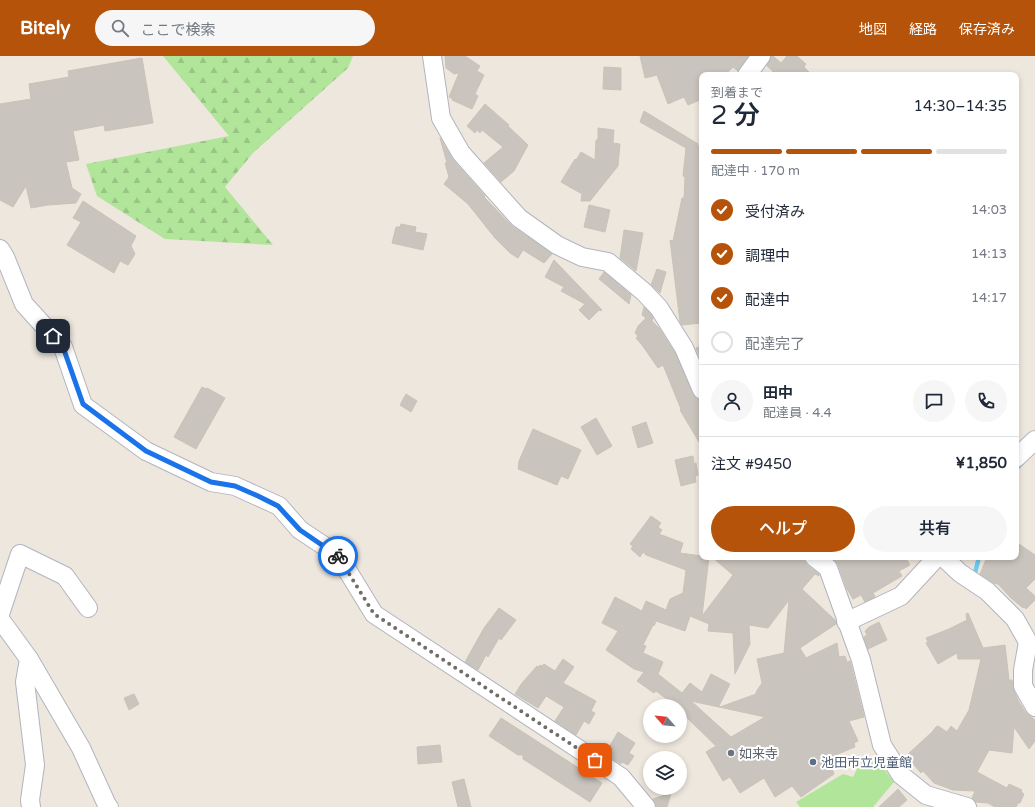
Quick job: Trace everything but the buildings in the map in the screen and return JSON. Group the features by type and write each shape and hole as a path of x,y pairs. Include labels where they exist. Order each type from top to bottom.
{"street":[{"path":"432,56 441,118 461,153 519,218 557,245 582,257 608,262 644,292 659,308 684,348 699,383"},
{"path":"749,72 761,56"},
{"path":"0,249 5,257 24,304 63,347 83,404 146,451 211,482 235,486 278,506 300,530 338,555 374,614 621,777 646,807"},
{"path":"1019,455 1035,440"},
{"path":"0,614 20,554 66,576 88,608"},
{"path":"818,560 828,568 846,622 861,660 882,745 901,775 926,795 967,807"},
{"path":"846,622 901,596 934,560"},
{"path":"946,560 960,573 987,591 1016,619 1028,642 1022,686 1035,707"},
{"path":"0,619 29,659 81,748 109,807"},
{"path":"29,659 25,682 35,766 30,800 31,807"}],"green space":[{"path":"163,56 353,56 348,68 253,153 225,187 273,245 165,239 97,196 86,164 229,136"},
{"path":"874,758 894,782 873,807 800,807 796,802 843,774 853,777 859,765"}],"waterway":[{"path":"1019,466 1022,463"},
{"path":"974,577 978,560"}],"way so far":[{"path":"338,556 374,614 595,760"}],"place":[{"name":"如来寺","path":"731,753"},
{"name":"池田市立児童館","path":"813,762"}],"route":[{"path":"53,336 63,347 83,404 146,451 211,482 235,486 278,506 300,530 338,556"}]}
